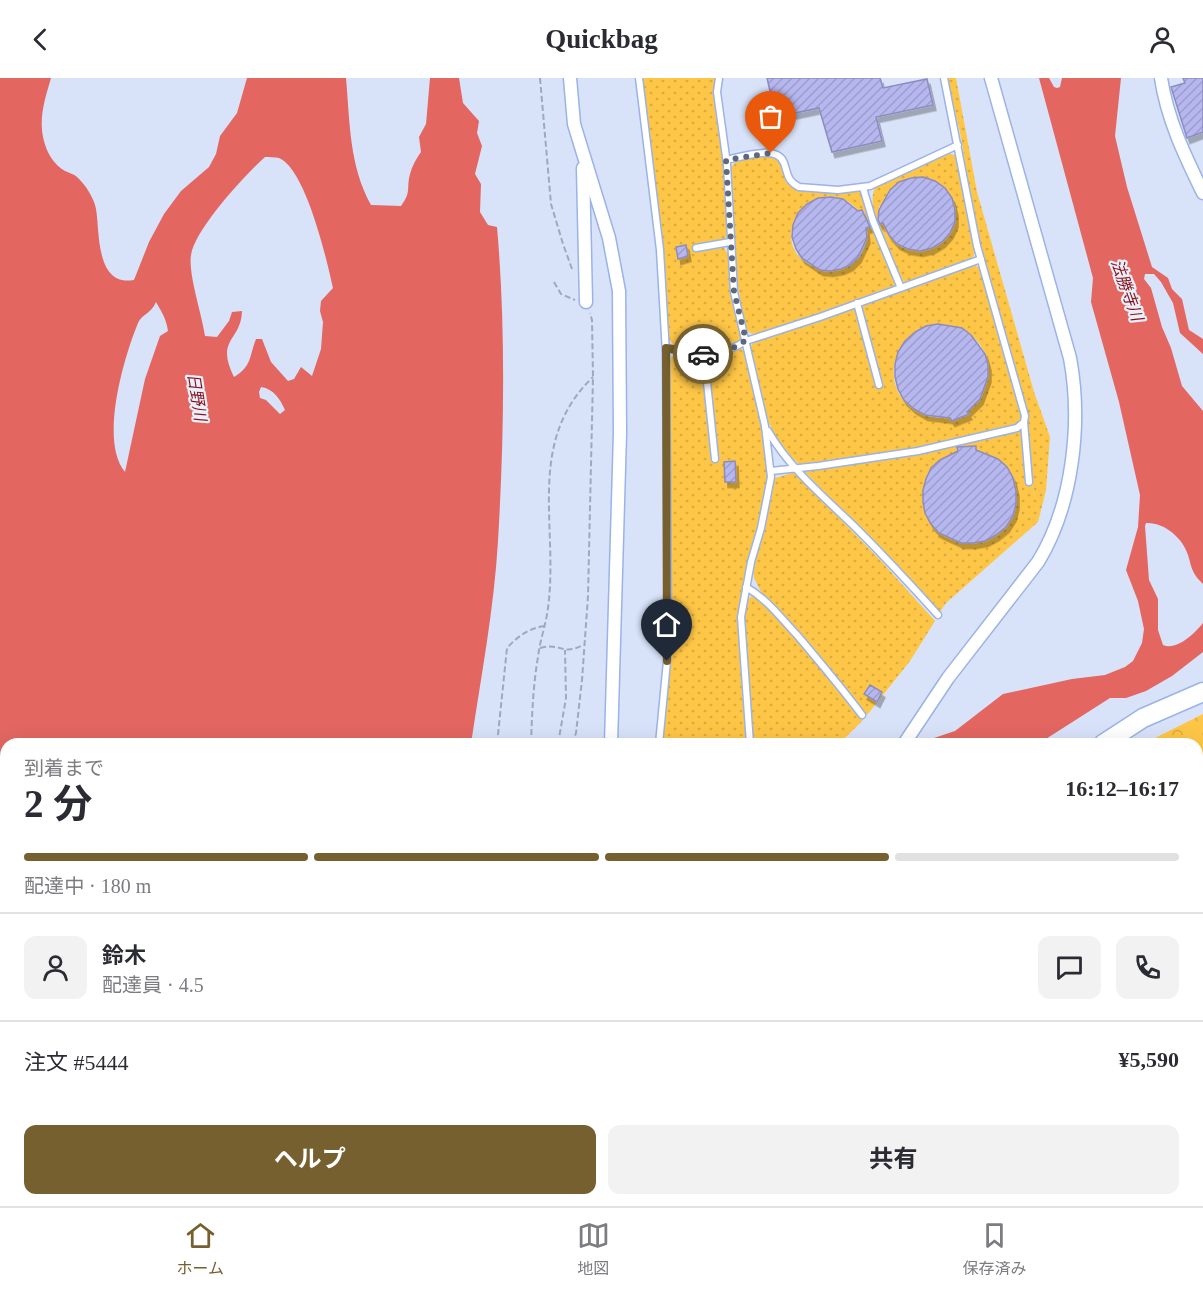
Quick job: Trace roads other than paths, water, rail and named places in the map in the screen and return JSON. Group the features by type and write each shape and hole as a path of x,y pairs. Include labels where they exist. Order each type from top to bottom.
{"main road":[{"path":"1110,738 1143,718 1203,692"}],"street":[{"path":"570,78 574,124 609,237 620,291 620,433 611,738"},
{"path":"908,738 948,678 1049,545 1061,511 1074,441 1076,396 1070,358 991,78"},
{"path":"1161,78 1164,102 1183,151 1203,193"},
{"path":"583,154 586,302"}],"lane":[{"path":"639,78 660,250 666,348 668,617 667,661 660,738"},
{"path":"719,78 717,92 726,160 734,292 765,426 771,471 769,493 747,587 741,626 750,738"},
{"path":"944,78 981,260 1025,416 1029,482"},
{"path":"726,160 771,153 779,155 784,160 788,180 799,187 838,190 863,188 958,145"},
{"path":"863,188 873,221 901,288"},
{"path":"696,248 730,242"},
{"path":"666,348 707,355 735,348 746,340 981,260"},
{"path":"857,303 879,385"},
{"path":"707,355 706,373 715,459"},
{"path":"771,471 918,451 1017,428 1024,422"},
{"path":"765,426 780,452 888,560 938,615"},
{"path":"747,587 759,594 776,612 837,681 862,715"}],"water":[{"name":"日野川","path":"0,78 51,78 42,117 42,133 47,150 57,165 77,177 91,196 96,209 102,255 112,275 121,280 134,280 149,242 164,214 181,191 209,167 216,154 220,136 237,113 247,78 346,78 354,159 364,190 371,205 401,206 408,193 412,168 421,152 419,137 426,124 430,78 459,78 463,103 479,121 477,133 482,146 475,174 481,184 480,212 488,225 497,227 500,266 503,344 502,463 494,592 472,738 0,738","holes":["265,157 279,158 289,166 306,197 314,217 333,288 321,301 320,311 323,322 321,349 312,376 301,367 294,379 288,381 271,362 262,339 256,339 247,365 234,377 227,355 230,341 241,321 242,311 232,312 229,321 217,337 205,336 193,283 191,255 201,231 234,189","156,302 165,319 168,331 160,336 145,379 125,472 118,458 114,440 116,399 126,356 138,323","261,387 273,392 285,410 280,414 266,400 260,398"]},
{"name":"法勝寺川","path":"1039,78 1049,78 1057,88 1060,87 1062,78 1121,78 1115,136 1127,187 1152,267 1168,278 1172,289 1182,299 1189,330 1203,339 1203,354 1180,333 1173,303 1161,282 1154,274 1145,274 1144,279 1151,288 1182,386 1203,411 1203,584 1194,573 1182,543 1172,532 1153,523 1146,523 1145,526 1149,580 1158,599 1158,630 1163,645 1174,646 1180,643 1191,636 1203,623 1203,652 1172,676 1146,691 1126,698 1110,698 1047,738 934,738 955,731 1003,694 1072,679 1105,675 1125,667 1133,661 1142,643 1144,629 1138,601 1126,570 1138,527 1140,495 1119,402 1091,302 1093,278"}]}
